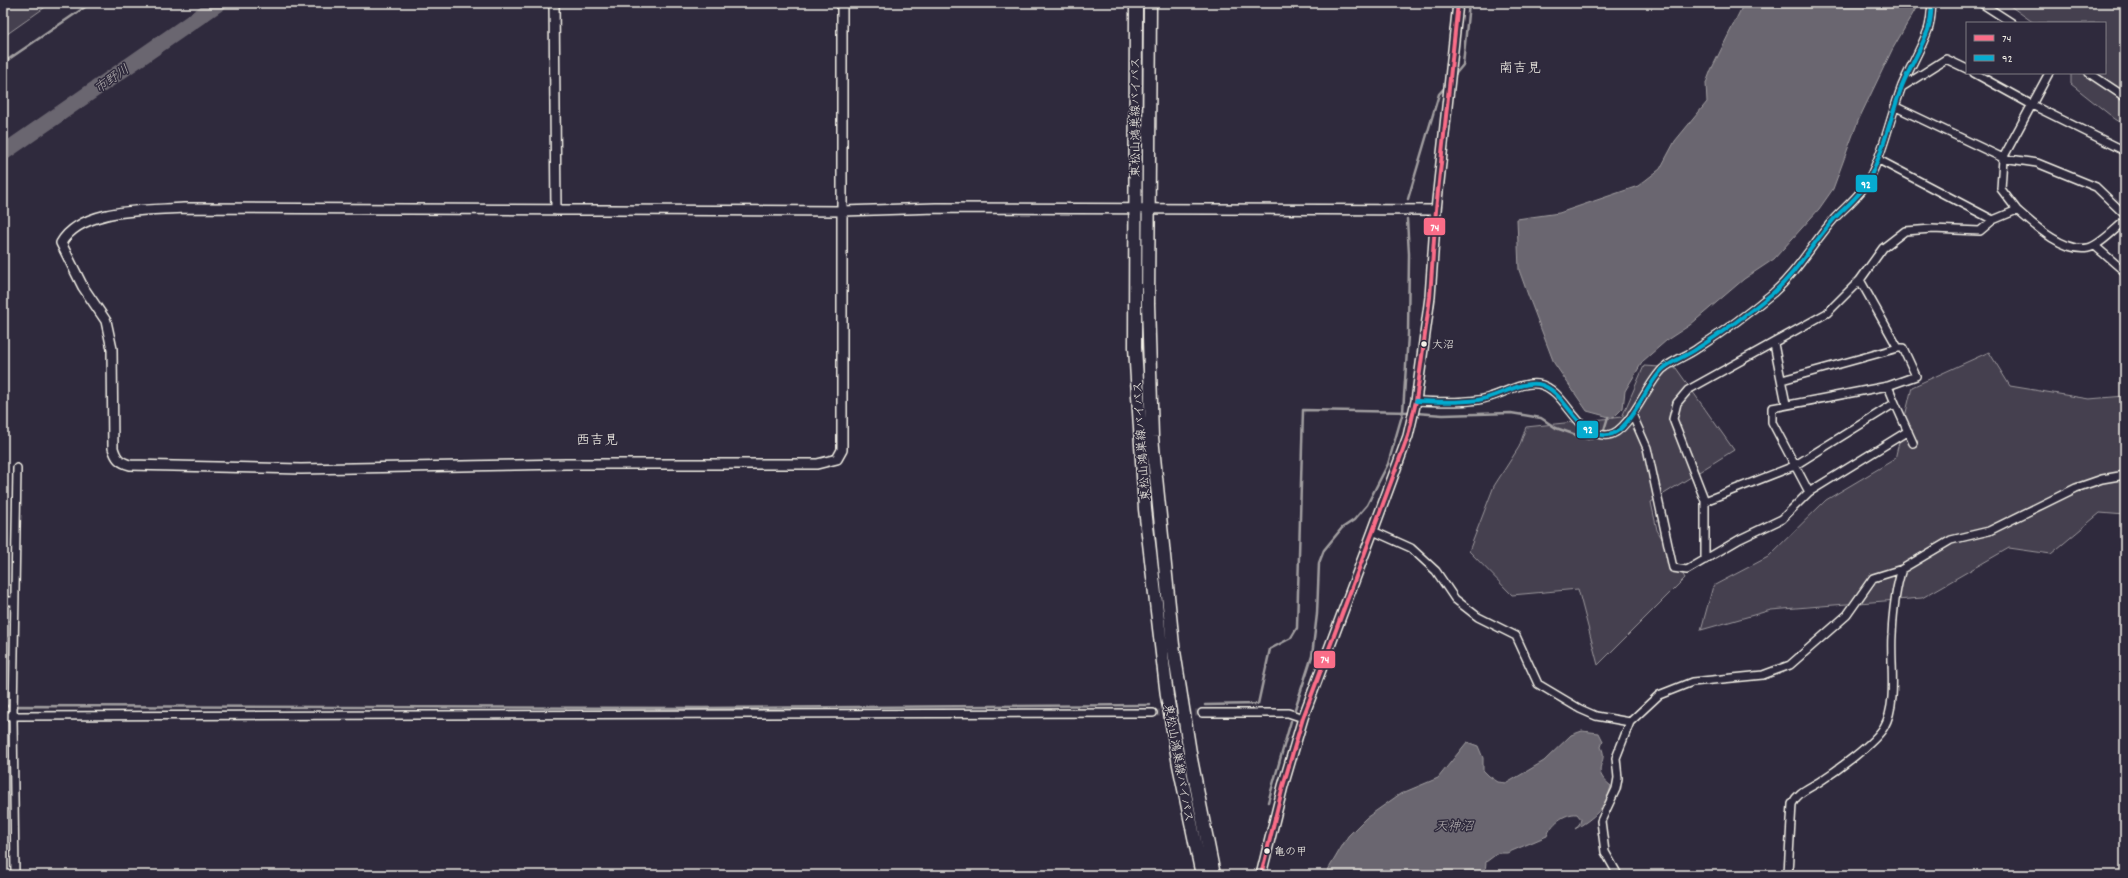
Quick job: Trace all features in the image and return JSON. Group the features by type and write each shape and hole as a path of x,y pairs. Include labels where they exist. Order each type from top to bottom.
{"main road":[{"name":"東松山鴻巣線バイパス","path":"1136,3 1135,346 1145,509 1167,696 1179,765 1202,875"},
{"name":"東松山鴻巣線バイパス","path":"1150,3 1148,304 1152,421 1173,645 1191,759 1214,875"}],"street":[{"path":"554,3 556,210"},
{"path":"842,3 843,211 842,450 836,459 828,462 301,468 130,465 118,460 115,456 113,448 112,349 106,321 83,286 61,244 66,235 85,222 116,213 184,208 843,211 936,208 1135,210 1436,210"},
{"path":"1261,875 1283,786 1303,718 1408,436 1416,401 1430,297 1436,210 1458,3"},
{"path":"1416,401 1442,402 1480,400 1506,393 1520,386 1538,384 1551,390 1586,428 1595,434 1609,435 1620,428 1632,414 1662,369 1697,349 1750,311 1798,268 1829,225 1867,184 1879,160 1902,87 1929,28 1932,3"},
{"path":"1981,3 2010,22"},
{"path":"1902,87 1946,59 1966,69"},
{"path":"1976,74 2032,105 2125,151"},
{"path":"2048,74 2003,158 2001,189 2017,210 2048,235 2073,248 2088,248 2095,246 2125,221"},
{"path":"2090,74 2125,97"},
{"path":"1896,107 2003,158 2037,163 2096,188 2125,215"},
{"path":"1879,160 1993,220"},
{"path":"1705,560 1705,501 1673,420 1677,403 1688,390 1774,344 1827,312 1860,280 1883,248 1905,232 1932,229 1980,231 1993,220 2017,210"},
{"path":"2095,246 2125,272"},
{"path":"1860,280 1898,348"},
{"path":"1774,344 1786,404"},
{"path":"1782,380 1898,348 1903,348 1916,376 1888,386 1833,398 1786,404 1772,408 1772,422 1809,492"},
{"path":"1888,386 1914,443"},
{"path":"1705,501 1794,466 1895,403"},
{"path":"1632,414 1647,448 1673,568 1687,570 1740,539 1782,519 1809,492 1908,431"},
{"path":"15,875 9,716 14,601 17,468"},
{"path":"1618,875 1605,852 1601,821 1616,789 1618,778 1616,758 1630,722 1659,696 1692,682 1763,675 1790,665 1847,615 1873,578 1902,569 1950,540 1989,531 2076,488 2102,479 2125,475"},
{"path":"1373,532 1411,548 1436,571 1454,599 1478,617 1516,636 1538,684 1580,709 1596,716 1630,722"},
{"path":"1786,875 1788,873 1792,804 1796,795 1820,781 1849,760 1879,733 1891,712 1892,635 1896,587 1902,569"},
{"path":"3,601 14,601"},
{"path":"9,716 1153,713"},
{"path":"1202,713 1288,713 1303,718"}],"shaded area":[{"path":"3,3 51,3 3,37"},
{"path":"2006,3 2125,3 2125,125 2115,119 2071,84 2071,74 2106,74 2106,22 2033,22"},
{"path":"1989,352 2010,386 2089,399 2125,396 2125,515 2100,513 2051,554 2009,548 1922,598 1771,610 1701,630 1713,586 1768,557 1826,500 1895,459 1912,387"},
{"path":"1644,366 1676,368 1734,450 1651,502 1657,530 1685,578 1598,665 1578,589 1512,595 1469,551 1494,486 1519,447 1526,427 1622,417"}],"water":[{"path":"1744,3 1919,3 1892,50 1858,121 1833,189 1819,209 1774,259 1744,279 1690,325 1667,340 1643,361 1625,391 1623,408 1613,418 1587,411 1554,363 1528,295 1519,270 1517,219 1559,213 1638,186 1660,169 1675,141 1707,102 1706,83"},
{"name":"天神沼","path":"1582,731 1599,733 1603,741 1601,747 1603,757 1600,770 1601,775 1611,786 1606,800 1598,812 1588,821 1575,829 1580,823 1581,819 1577,814 1567,815 1552,827 1547,836 1507,853 1498,853 1486,862 1485,872 1482,875 1325,875 1348,836 1366,818 1400,794 1438,778 1467,742 1478,746 1483,758 1483,770 1498,782 1507,783 1544,761 1571,735"}],"waterway":[{"path":"3,63 91,3"},
{"name":"市野川","path":"3,153 219,3"},
{"path":"1453,77 1463,65 1469,3"},
{"path":"1408,199 1439,94 1447,85"},
{"path":"1295,709 1312,656 1317,614 1319,563 1324,550 1342,528 1354,520 1367,505 1388,464 1403,412 1408,335 1409,254 1407,219"},
{"path":"1205,705 1258,704 1270,649 1291,638 1297,628 1303,410 1411,412"},
{"path":"1416,413 1443,415 1511,413 1541,418 1556,428 1588,439 1597,435"},
{"path":"1601,432 1604,430 1608,417"},
{"path":"4,875 4,706 702,708 1150,705"},
{"path":"1268,802 1291,721"}],"tunnel":[{"path":"1153,713 1202,713"}],"transit line":[{"name":"74","path":"1261,875 1283,786 1303,718 1408,436 1416,401 1430,297 1436,210 1458,3"},
{"name":"92","path":"1416,401 1455,402 1478,400 1485,399 1516,387 1538,384 1557,394 1579,422 1587,429 1597,434 1608,435 1616,432 1631,416 1658,374 1664,368 1694,351 1717,335 1745,315 1782,285 1826,228 1865,186 1874,170 1883,146 1902,86 1928,30 1932,3"}],"place":[{"name":"大沼","path":"1424,344"},
{"name":"亀の甲","path":"1267,851"}],"district":[{"name":"南吉見","path":"1520,67"},
{"name":"西吉見","path":"597,439"}]}
